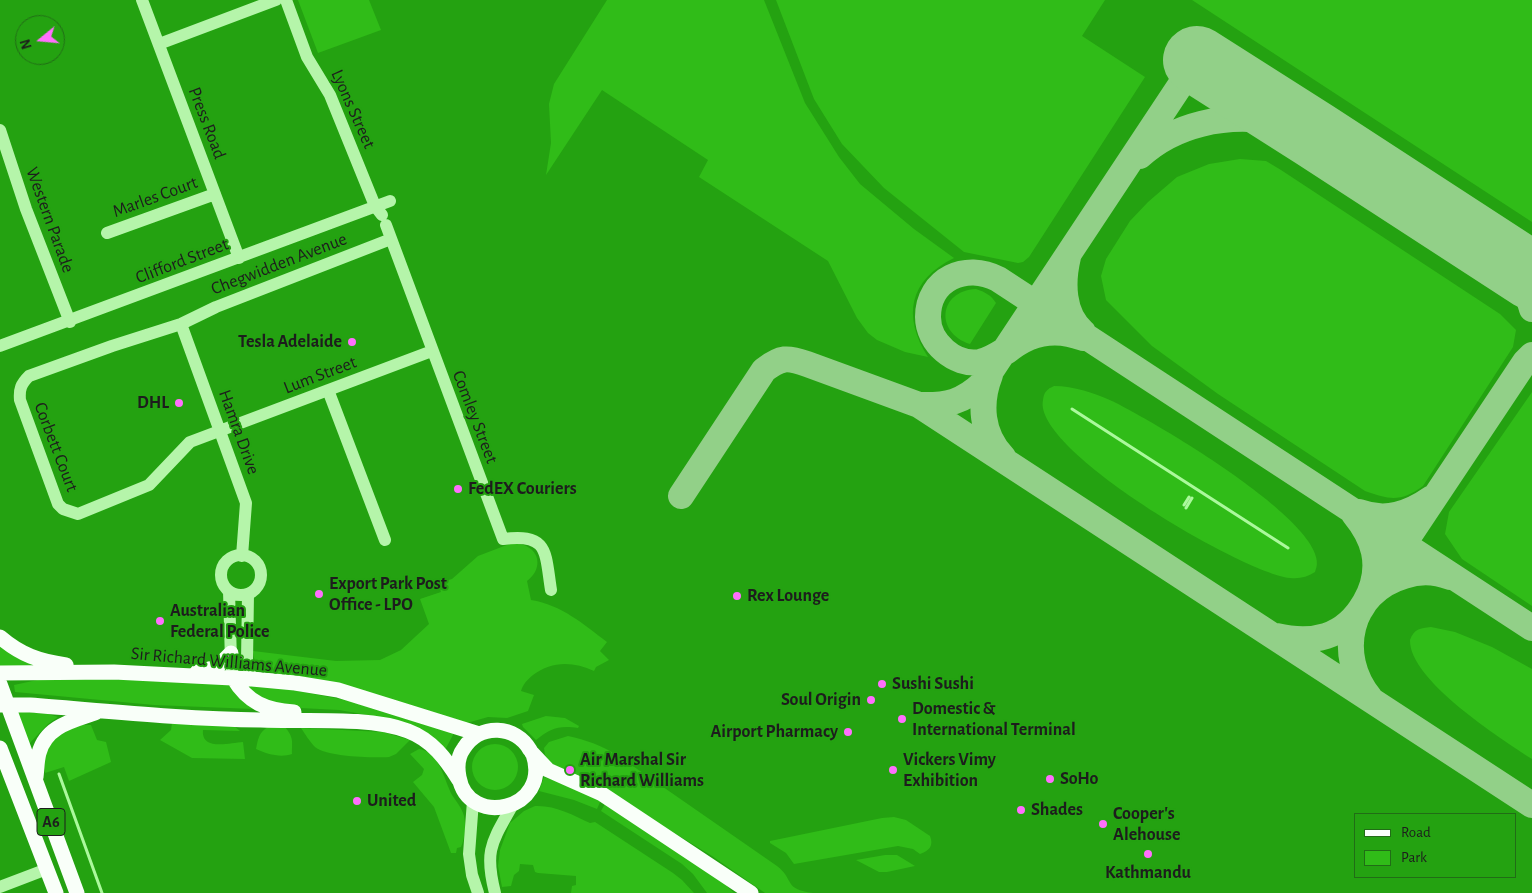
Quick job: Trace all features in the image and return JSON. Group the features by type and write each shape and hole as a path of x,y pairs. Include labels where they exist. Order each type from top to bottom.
{"main road":[{"path":"0,637 12,648 43,662 114,672"},
{"path":"178,675 209,670 224,662 231,653"},
{"name":"Sir Richard Williams Avenue","path":"0,673 114,672 295,683 338,690 479,734"},
{"path":"234,678 249,698 274,710 321,713 356,722"},
{"name":"A6","path":"0,684 4,705 36,780 78,893"},
{"path":"4,705 261,720 356,722 396,727 420,736 437,749 467,795 473,801 485,807 512,806 523,798 532,786 536,769 531,751"},
{"path":"36,780 39,752 48,733 61,724 101,711"},
{"path":"459,780 457,769 461,753 470,740 487,731 505,730 521,738 548,770 602,794 751,893"},
{"name":"A6","path":"0,748 56,893"},
{"path":"0,762 21,803"}],"street":[{"name":"Press Road","path":"142,0 239,258"},
{"path":"159,44 276,0"},
{"name":"Lyons Street","path":"286,0 307,57 330,95 381,216"},
{"name":"Western Parade","path":"0,130 26,209 70,322"},
{"name":"Marles Court","path":"107,233 215,194"},
{"name":"Clifford Street","path":"0,346 70,322 239,258 381,216 390,201"},
{"name":"Comley Street","path":"381,216 503,539 524,538 541,544 545,554 551,590"},
{"name":"Chegwidden Avenue","path":"181,324 216,307 391,239"},
{"name":"Hamra Drive","path":"181,324 246,503 242,556"},
{"name":"Corbett Court","path":"181,324 112,346 29,376 22,383 19,390 20,400 58,504 63,509 78,514 149,485 190,442 220,431"},
{"name":"Lum Street","path":"220,431 432,351"},
{"path":"328,390 385,540"},
{"path":"242,556 254,561 260,571 259,583 256,587 248,594 235,594 229,591 222,581 222,569 230,559 242,556"},
{"path":"229,591 231,653 234,678"},
{"path":"248,594 247,661 252,679"},
{"path":"473,801 469,854 472,875 478,893"},
{"path":"495,893 490,875 489,859 491,847 498,828 512,806"},
{"path":"0,887 47,868"}],"green space":[{"path":"298,0 369,0 381,30 318,53"},
{"path":"607,0 764,0 805,103 839,157 860,184 914,229 954,258 927,277 919,288 914,300 915,327 928,357 905,352 877,340 868,333 857,318 828,261 699,177 708,160 602,90 546,175 551,143 549,104 554,84"},
{"path":"776,0 1105,0 1082,36 1145,77 1029,257 1023,262 1018,263 964,252 884,188 842,144 814,99"},
{"path":"1192,0 1532,0 1532,222"},
{"path":"1240,159 1266,161 1281,170 1500,314 1516,330 1513,347 1423,486 1408,495 1389,498 1365,491 1218,394 1152,346 1106,300 1101,276 1106,259 1130,221 1148,202 1177,177 1209,164"},
{"path":"976,289 988,294 996,303 970,344 959,339 951,331 946,322 946,313 948,304 954,297 963,291"},
{"path":"1054,386 1069,387 1112,401 1162,428 1236,476 1271,503 1299,529 1315,553 1315,572 1303,577 1290,578 1265,571 1188,533 1104,477 1070,448 1049,422 1043,400 1046,391"},
{"path":"1532,392 1532,606 1462,559 1445,534 1449,512"},
{"path":"512,543 530,548 537,557 538,562 535,572 527,581 531,600 553,606 581,622 607,642 600,651 609,660 596,667 594,671 570,664 555,665 540,670 527,680 521,691 534,695 528,711 507,718 488,717 467,723 272,672 256,663 253,651 336,661 380,660 401,650 429,624 420,599 441,592 438,583 452,579 478,556"},
{"path":"1431,627 1455,632 1492,647 1532,669 1532,759 1479,723 1440,690 1424,673 1414,656 1410,640 1413,633"},
{"path":"0,645 38,665 0,667"},
{"path":"42,679 231,682 254,709 154,705 15,692 14,685"},
{"path":"249,682 362,703 454,733 444,752 384,718 339,710 281,707 268,704 247,688"},
{"path":"14,711 48,714 58,717 48,724 27,746"},
{"path":"546,716 565,718 579,726 578,728 565,727 555,729 536,740 522,724"},
{"path":"172,723 234,726 240,731 203,730 204,737 206,741 217,744 243,742 245,759 192,758 160,740 171,730"},
{"path":"74,725 91,725 97,740 106,742 111,762 69,781 64,767 45,773 44,764 50,744 60,734"},
{"path":"268,727 285,727 291,737 292,754 274,755 256,749 258,739"},
{"path":"301,728 383,732 410,740 396,754 389,757 350,756 329,753 315,747"},
{"path":"568,736 593,743 617,755 777,866 797,889 813,893 765,893 712,856 594,784 550,763 545,755 544,748 549,742"},
{"path":"500,744 504,745 514,754 517,758 517,776 508,786 500,790 490,790 482,786 473,776 472,762 476,754 486,745"},
{"path":"419,749 432,755 437,761 452,795 463,813 465,823 464,836 461,847 457,848 456,853 451,853 434,807 413,782 422,775 424,769 410,754"},
{"path":"544,777 563,783 601,800 597,809 574,800 539,791"},
{"path":"606,802 721,880 734,893 707,893 693,874 682,864 601,811"},
{"path":"535,806 557,809 590,823 595,822 673,873 694,893 571,893 572,886 576,885 576,876 538,873 535,872 533,865 520,864 519,871 514,875 511,886 502,887 498,866 500,850 510,823 524,811"},
{"path":"894,817 906,820 930,836 931,845 928,850 920,854 913,849 898,846 794,864 786,853 770,843 770,841"},
{"path":"897,855 915,866 879,872 856,860"}],"waterway":[{"path":"1072,409 1288,548"},
{"path":"1184,505 1189,497"},
{"path":"1186,508 1192,498"},
{"path":"59,774 102,893"}],"taxiway":[{"path":"919,405 938,405 954,402 968,395 983,383 1197,60"},
{"path":"1140,156 1169,136 1201,124 1219,121 1236,119 1271,121 1299,128 1315,135"},
{"path":"1068,257 1065,297 1071,316 1083,332"},
{"path":"1512,263 1526,289 1532,309"},
{"path":"1005,350 987,360 971,362 953,356 938,344 929,327 928,317 934,293 942,284 951,277 974,272 998,279 1532,628"},
{"path":"1006,352 1023,340 1042,334 1062,333 1083,338"},
{"path":"1365,602 1525,362 1532,355"},
{"path":"681,496 764,370 775,363 789,359 807,364 919,405 1532,805"},
{"path":"990,375 984,396 984,418 990,438 1003,457"},
{"path":"1359,512 1379,516 1397,515 1415,508 1432,498"},
{"path":"1276,636 1301,639 1314,639 1326,636 1338,631 1358,613 1371,590 1375,565 1371,542 1354,514"},
{"path":"1370,698 1359,681 1353,663 1351,645 1353,627 1360,610 1371,596 1385,584 1404,576 1427,572 1450,577"}],"runway":[{"path":"1197,60 1532,276"}],"place":[{"name":"Tesla Adelaide","path":"352,342"},
{"name":"DHL","path":"179,403"},
{"name":"FedEX Couriers","path":"458,489"},
{"name":"Export Park Post Office - LPO","path":"319,594"},
{"name":"Rex Lounge","path":"737,596"},
{"name":"Australian Federal Police","path":"160,621"},
{"name":"Sushi Sushi","path":"882,684"},
{"name":"Soul Origin","path":"871,700"},
{"name":"Domestic & International Terminal","path":"902,719"},
{"name":"Airport Pharmacy","path":"848,732"},
{"name":"Air Marshal Sir Richard Williams","path":"570,770"},
{"name":"Vickers Vimy Exhibition","path":"893,770"},
{"name":"SoHo","path":"1050,779"},
{"name":"United","path":"357,801"},
{"name":"Shades","path":"1021,810"},
{"name":"Cooper's Alehouse","path":"1103,824"},
{"name":"Kathmandu","path":"1148,854"}]}
